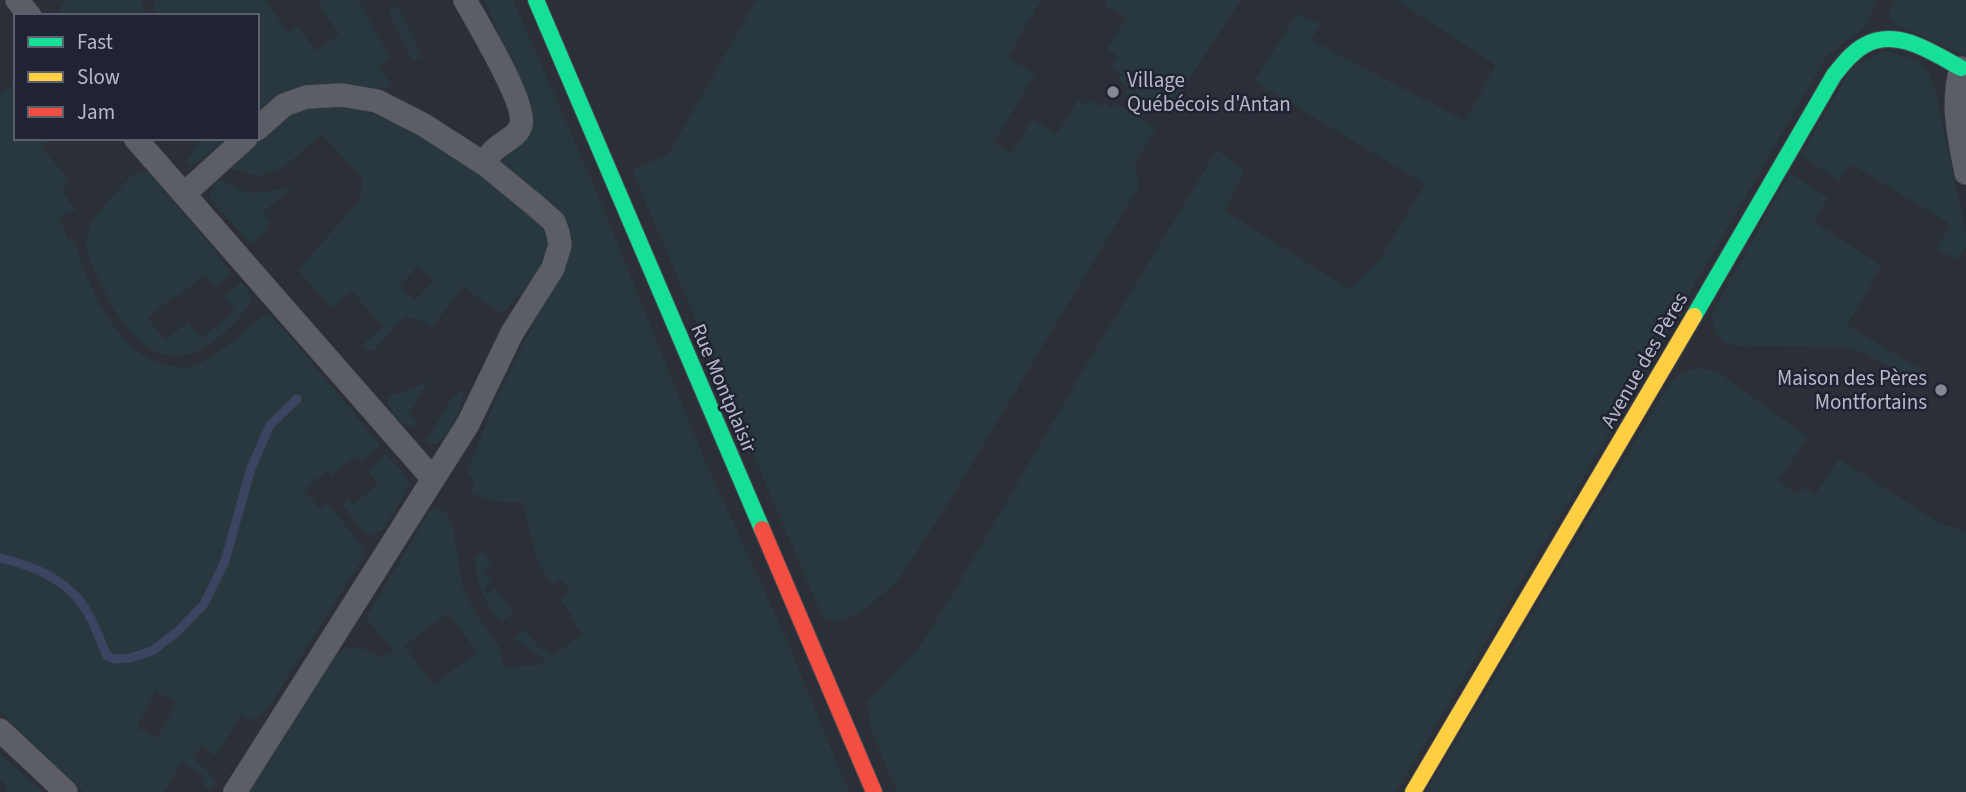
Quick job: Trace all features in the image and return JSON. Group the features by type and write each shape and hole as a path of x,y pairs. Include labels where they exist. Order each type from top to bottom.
{"street":[{"path":"17,0 28,14"},
{"path":"465,0 508,78 522,123 517,133 490,154 486,165"},
{"name":"Rue Montplaisir","path":"536,0 874,792"},
{"name":"Avenue des Pères","path":"1413,792 1827,87 1848,56 1862,45 1877,39 1894,37 1912,43 1963,69"},
{"path":"1963,69 1955,99 1966,173"},
{"path":"235,792 468,424 512,333 553,268 560,245 554,222 486,165 424,125 377,100 342,95 306,97 284,105 259,127"},
{"path":"137,140 433,479"},
{"path":"184,194 244,140"},
{"path":"0,730 66,792"}],"shaded area":[{"path":"66,0 142,0 144,14 59,14"},
{"path":"155,0 266,0 288,32 298,26 316,51 339,34 318,4 324,0 358,0 390,58 379,67 393,87 329,86 287,91 259,115 259,14 154,14"},
{"path":"485,0 513,0 594,186 706,463 785,636 849,792 249,792 337,654 355,647 381,657 394,651 366,618 429,512 437,508 447,513 453,527 462,586 478,617 500,648 504,668 543,664 547,661 513,638 525,629 542,652 547,649 552,656 582,634 560,599 570,591 560,579 552,585 538,563 523,503 493,501 471,493 474,482 467,471 496,399 565,255 501,167 498,157 521,140 533,121","holes":["448,613 477,652 434,685 404,646"]},
{"path":"756,0 1041,0 1008,57 1035,74 994,143 1012,153 1032,120 1057,134 1078,100 1087,105 1090,100 1101,107 1104,103 1113,109 1116,104 1156,128 1135,165 1139,186 952,497 897,582 859,614 833,622 823,618 632,170 668,155"},
{"path":"1107,0 1241,0 1166,114 1124,92 1127,86 1118,80 1122,74 1110,67 1117,56 1107,49 1126,18 1104,5"},
{"path":"1396,0 1878,0 1865,27 1826,57 1589,468 1396,792 897,792 871,730 867,702 920,646 1217,150 1244,170 1225,211 1349,289 1380,259 1425,184 1254,81 1297,14 1320,24 1311,40 1465,121 1496,65"},
{"path":"1895,0 1966,0 1966,56 1895,24 1889,19 1889,12"},
{"path":"398,6 422,56 413,61 388,11"},
{"path":"1883,51 1917,61 1927,71 1935,90 1966,234 1966,247 1957,260 1937,249 1950,224 1851,164 1839,181 1801,155 1851,69"},
{"path":"14,84 14,140 51,140 42,148 69,180 62,191 76,210 59,217 68,239 74,239 95,295 118,331 132,346 147,358 165,365 192,366 219,351 257,320 271,314 380,445 361,463 355,456 332,475 327,471 304,490 320,509 328,503 363,547 365,555 260,717 248,720 241,716 216,756 201,746 193,759 206,769 216,782 211,791 201,783 205,776 182,762 164,792 84,792 0,712 0,94","holes":["155,691 176,702 157,738 137,727"]},
{"path":"338,102 391,119 457,157 517,202 549,230 552,251 530,283 502,313 463,286 432,328 405,316 375,349 366,351 362,345 383,327 352,291 331,308 298,270 360,200 362,179 322,134 285,166 259,176 228,168 298,107","holes":["417,267 434,280 415,301 399,286"]},
{"path":"200,140 228,140 188,168 187,161"},
{"path":"148,172 218,254 231,274 216,287 204,275 147,318 165,340 188,322 202,338 235,310 223,296 241,283 248,289 252,299 241,315 216,339 196,351 178,356 161,354 146,346 132,333 109,300 88,254 86,242 93,220 131,176"},
{"path":"1790,173 1828,198 1814,222 1882,266 1847,325 1921,370 1911,387 1892,368 1853,348 1728,345 1716,332 1712,314"},
{"path":"216,178 248,193 293,187 263,212 271,223 266,227 269,230 250,244 211,199 211,189"},
{"path":"1700,368 1718,372 1808,437 1778,481 1798,494 1803,487 1815,495 1839,459 1940,523 1966,532 1966,792 1426,792 1671,381 1684,372"},
{"path":"429,381 408,415 417,421 412,428 395,417 388,399 392,394"},
{"path":"465,390 448,433 436,445 425,443 453,396"},
{"path":"385,453 406,476 409,484 383,530 372,535 365,534 342,504 348,499 353,505 378,484 368,471"},
{"path":"483,550 492,564 483,570 492,582 484,589 488,594 495,588 514,613 501,622 485,600 479,584 475,558"},
{"path":"0,753 43,792 5,792 8,789 0,779"}],"waterway":[{"path":"0,558 39,571 73,593 89,615 107,656 115,659 130,658 152,651 178,631 204,604 225,561 251,468 270,425 297,399"}],"traffic: fast":[{"path":"536,0 762,529"},
{"path":"1694,316 1834,75 1852,55 1877,40 1902,40 1927,49 1961,68"}],"traffic: slow":[{"path":"1413,792 1694,316"}],"traffic: jam":[{"path":"762,529 874,792"}],"place":[{"name":"Village Québécois d'Antan","path":"1113,92"},
{"name":"Maison des Pères Montfortains","path":"1941,390"}]}
